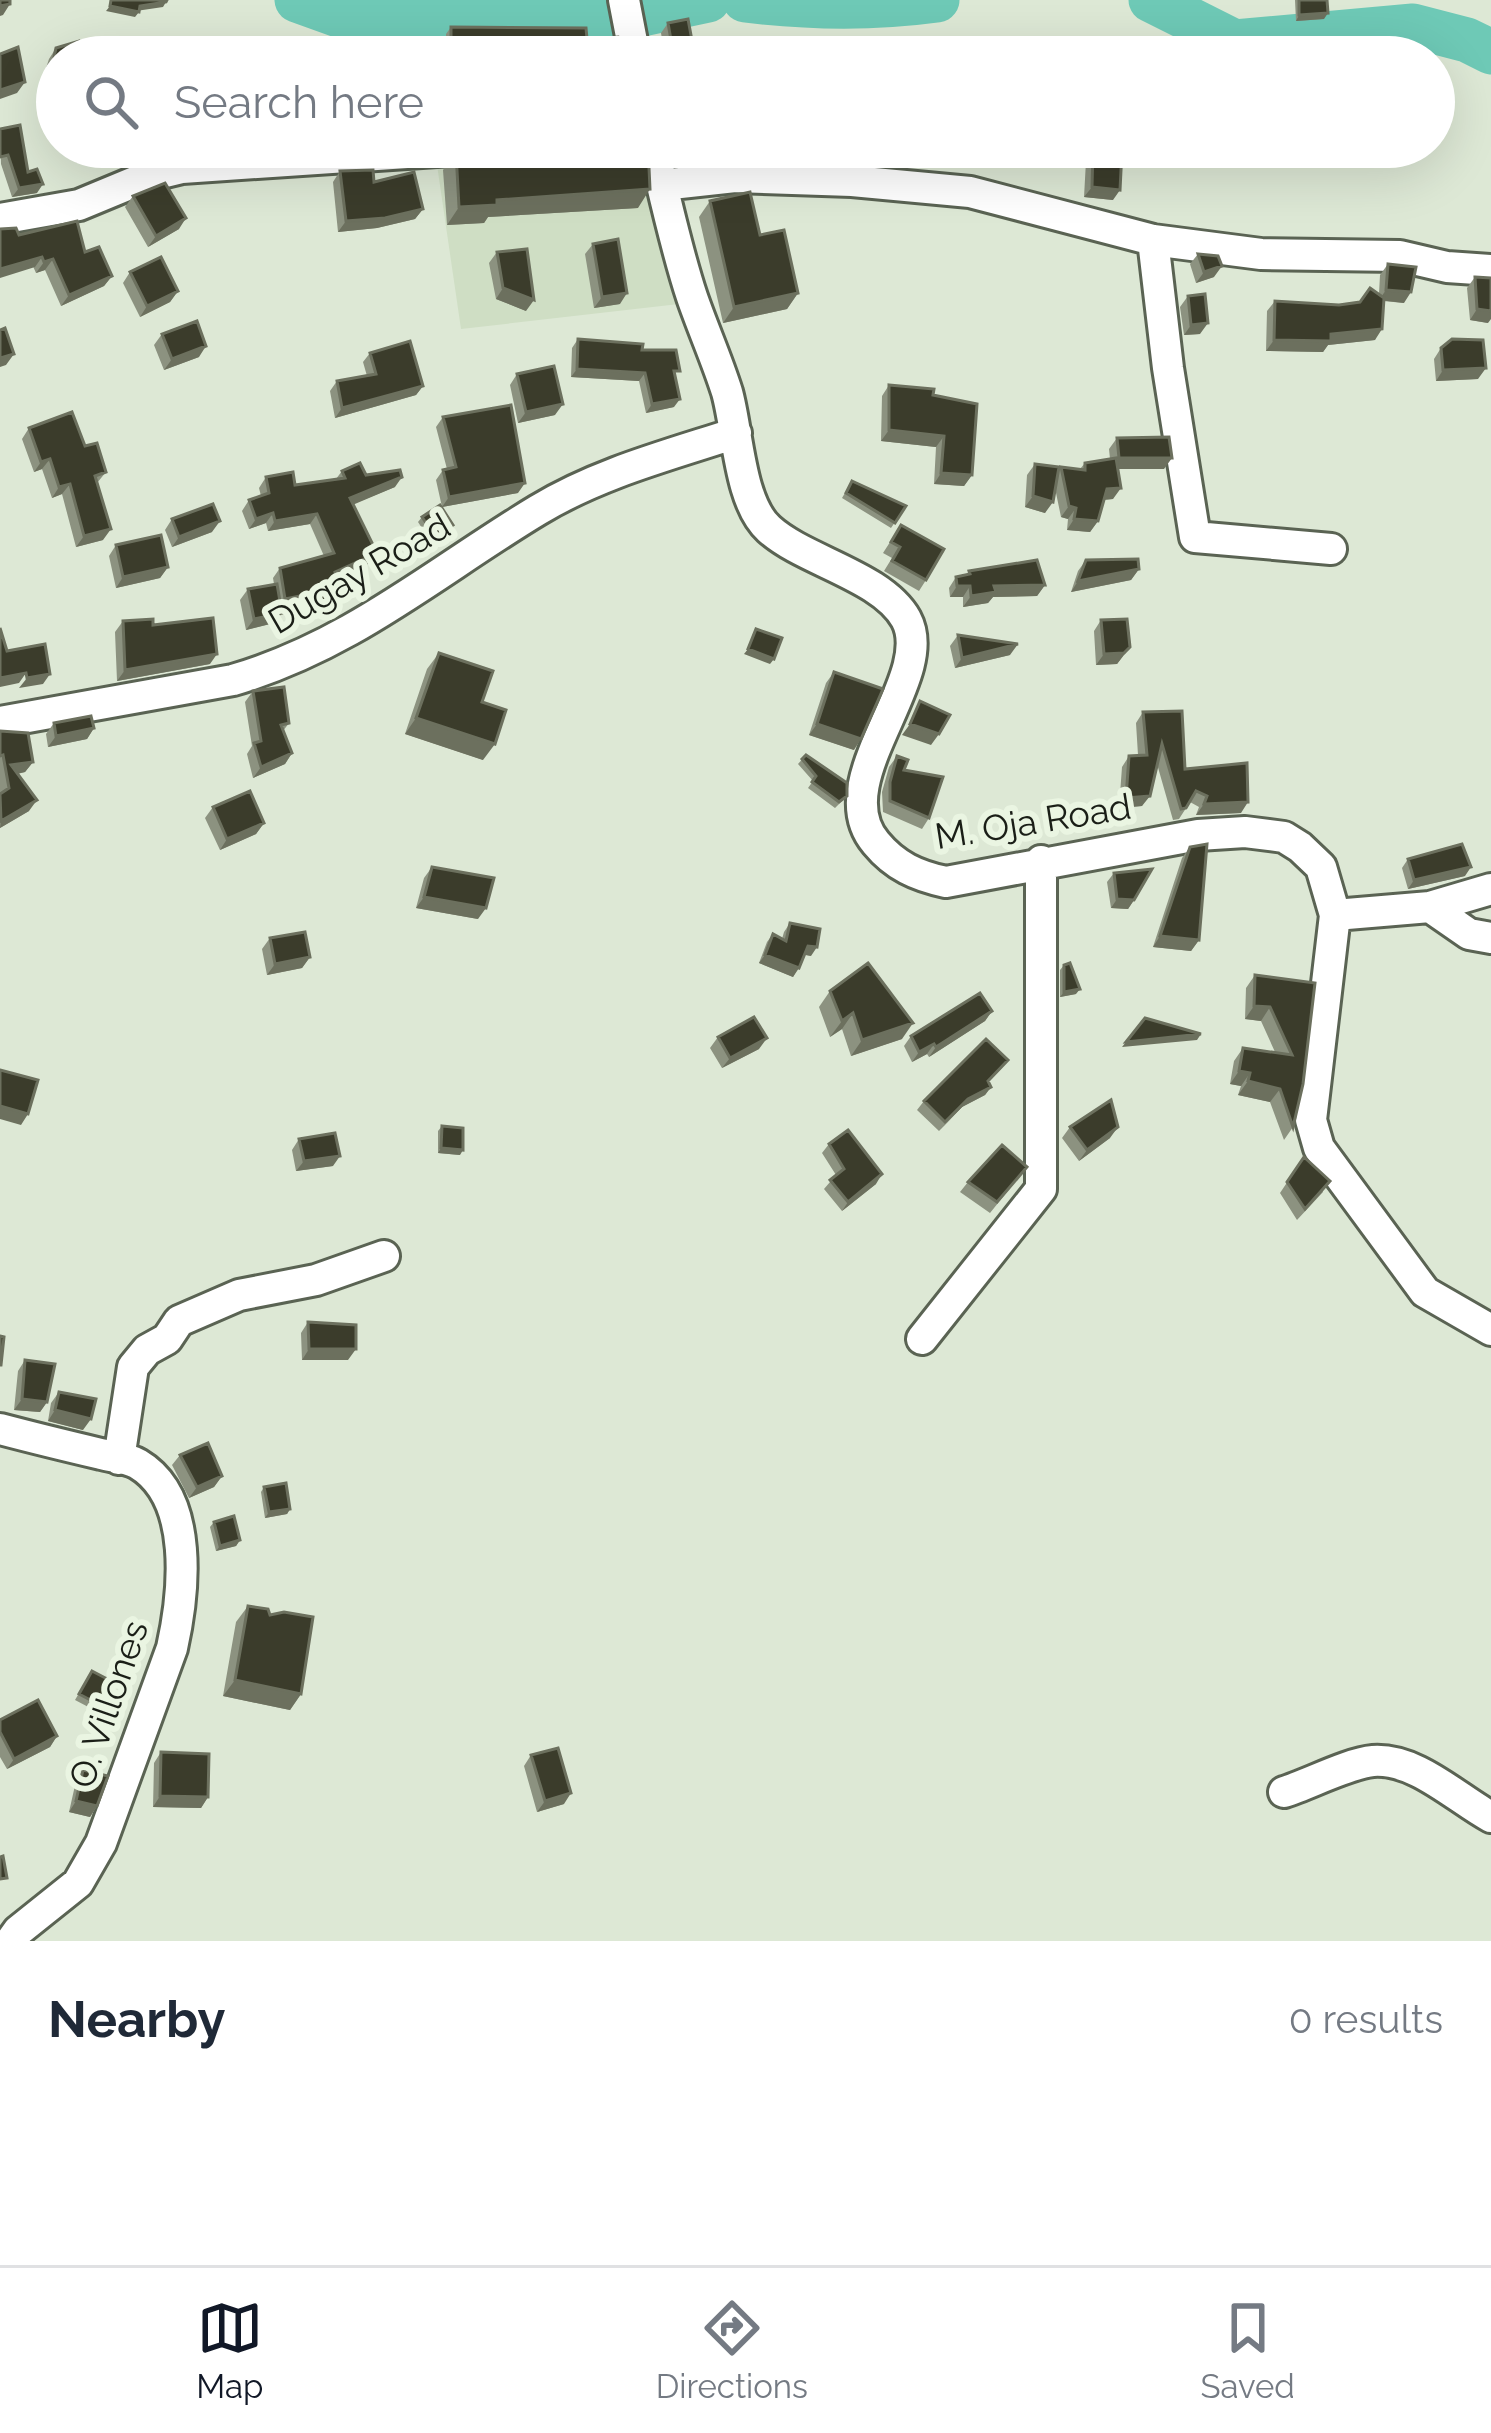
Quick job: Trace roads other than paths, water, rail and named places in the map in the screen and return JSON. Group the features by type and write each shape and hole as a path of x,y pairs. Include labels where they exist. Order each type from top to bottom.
{"street":[{"path":"624,0 631,36"},
{"path":"0,219 79,205 149,176 182,168"},
{"name":"M. Oja Road","path":"658,168 691,294 727,393 751,501 767,528 873,588 905,618 910,635 908,664 862,794 863,828 887,856 918,876 946,882 1198,835 1245,832 1284,837 1321,867 1333,896 1335,915 1311,1120 1319,1148 1425,1292 1491,1330"},
{"path":"662,185 735,177 970,192 1153,240 1261,254 1400,256 1447,267 1491,270"},
{"path":"1153,240 1195,537 1331,549"},
{"name":"Dugay Road","path":"0,722 268,670 399,603 540,509 603,477 736,433"},
{"path":"922,1340 1041,1189 1041,861"},
{"path":"1335,915 1430,907 1491,889"},
{"path":"1430,907 1469,934 1491,938"},
{"path":"119,1459 134,1367 146,1350 167,1339 179,1321 239,1295 316,1280 384,1256"},
{"name":"O. Villones","path":"0,1430 137,1463 166,1494 179,1534 179,1616 172,1648 101,1843 77,1883 11,1941"},
{"path":"1284,1792 1372,1761 1400,1765 1430,1778 1491,1817"}],"waterway":[{"path":"297,0 347,18 620,19"},
{"path":"633,16 708,0"},
{"path":"745,0 841,6 937,0"},
{"path":"1151,0 1223,36"},
{"path":"1302,36 1413,26 1452,36"},
{"path":"1455,37 1491,52"}]}
